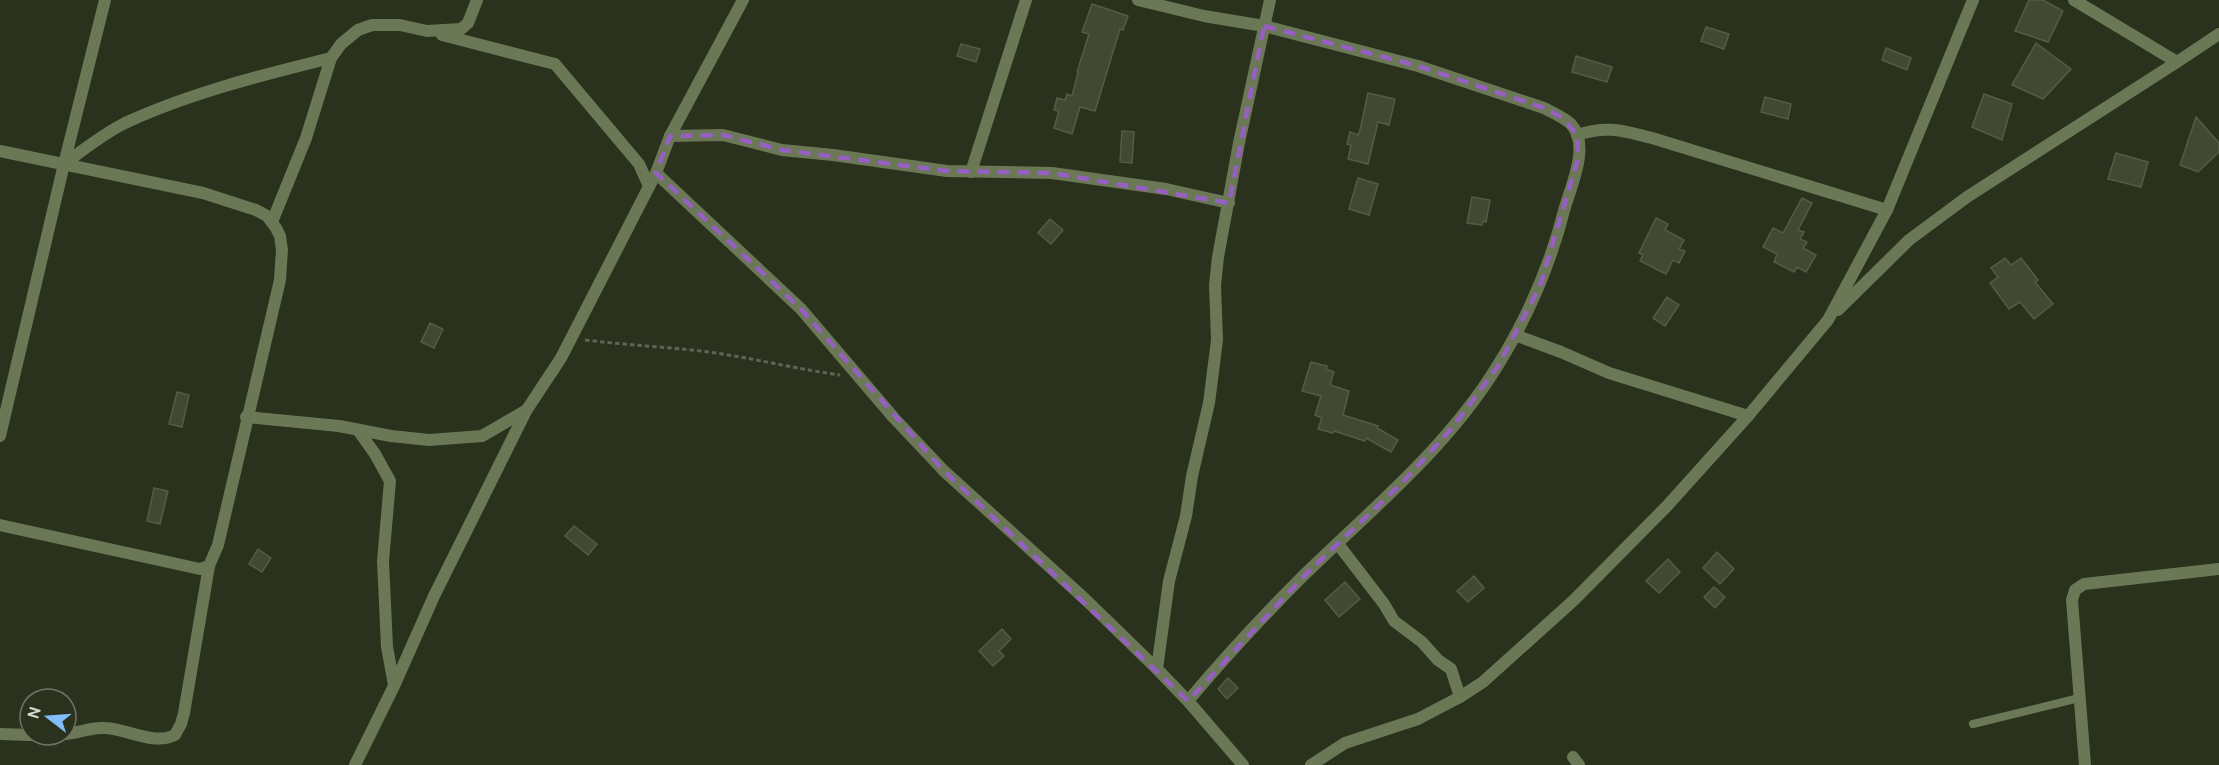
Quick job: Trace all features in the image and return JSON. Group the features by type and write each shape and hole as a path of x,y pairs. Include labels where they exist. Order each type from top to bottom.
{"street":[{"path":"0,436 105,0"},
{"path":"426,31 464,28 477,0"},
{"path":"355,765 394,686 434,596 525,411 572,338 656,173 670,136 743,0"},
{"path":"971,172 1026,0"},
{"path":"1138,0 1195,14 1264,26 1418,66 1525,102 1563,118 1572,126 1579,146 1578,159 1560,227 1540,286 1498,366 1452,428 1403,482 1306,574 1188,700"},
{"path":"1157,669 1169,581 1186,516 1192,476 1209,403 1217,340 1215,285 1228,202 1270,0"},
{"path":"1828,320 1887,210 1973,0"},
{"path":"2074,0 2177,62"},
{"path":"272,222 306,138 332,58 341,44 366,27 400,25 555,64 639,164 649,186"},
{"path":"1311,765 1345,742 1418,719 1483,682 1574,600 1667,506 1748,416 1828,320 1909,240 1967,197 2219,34"},
{"path":"64,164 124,123 226,87 332,58"},
{"path":"1577,135 1595,129 1614,128 1643,135 1887,210"},
{"path":"670,136 723,135 782,150 921,168 971,172 1052,173 1166,189 1228,202"},
{"path":"0,151 203,193 255,210 267,216 272,222 280,236 281,243 280,280 267,343 246,417 218,545 209,567 184,713 175,735 164,738 106,728 78,732"},
{"path":"656,173 801,309 894,418 944,471 1085,598 1188,700 1243,765"},
{"path":"1515,336 1561,352 1609,373 1748,416"},
{"path":"246,417 333,425 429,440 482,436 525,411"},
{"path":"358,430 375,454 390,484 385,518 383,561 387,647 394,686"},
{"path":"0,525 200,569 209,567"},
{"path":"1338,544 1384,604 1394,621 1422,642 1438,660 1451,669 1460,697"},
{"path":"2085,765 2072,600 2077,588 2084,584 2219,569"},
{"path":"0,734 18,735"}],"lane":[{"path":"1973,724 2079,698"}],"path":[{"path":"572,338 710,353 803,370 861,377"}],"highlighted area":[{"path":"1264,26 1418,66 1544,108 1563,118 1577,135 1578,159 1540,286 1498,366 1452,428 1403,482 1306,574 1188,701 944,471 801,309 656,173 670,136 723,135 782,150 947,171 1052,173 1229,203"}],"building":[{"path":"2029,0 2043,0 2063,11 2048,42 2015,31"},
{"path":"1092,4 1128,16 1123,30 1120,29 1095,111 1080,107 1072,134 1054,128 1059,111 1054,110 1057,98 1065,100 1067,94 1072,96 1089,34 1082,32"},
{"path":"1706,27 1729,34 1724,49 1701,41"},
{"path":"2036,43 2071,69 2043,99 2012,85"},
{"path":"961,44 980,49 976,62 957,56"},
{"path":"1886,48 1911,58 1907,70 1882,60"},
{"path":"1576,56 1612,67 1607,82 1572,72"},
{"path":"1368,93 1395,99 1389,125 1378,122 1368,164 1348,159 1351,145 1347,144 1350,132 1358,135"},
{"path":"1984,94 2012,104 2002,140 1972,127"},
{"path":"1765,97 1791,104 1788,119 1761,112"},
{"path":"2196,117 2219,143 2219,152 2198,172 2180,165"},
{"path":"1122,131 1134,132 1132,163 1120,162"},
{"path":"2116,153 2148,162 2141,187 2108,179"},
{"path":"1358,178 1378,184 1369,215 1349,209"},
{"path":"1472,197 1490,200 1486,222 1483,221 1482,225 1467,223"},
{"path":"1802,198 1812,203 1798,230 1804,232 1800,239 1807,242 1803,248 1816,255 1806,272 1797,267 1794,272 1774,262 1777,254 1763,247 1773,228 1783,233"},
{"path":"1656,218 1668,224 1665,230 1684,240 1679,249 1685,251 1679,263 1673,260 1666,274 1640,261 1643,255 1639,253"},
{"path":"1050,219 1063,230 1051,244 1038,233"},
{"path":"2005,258 2011,265 2021,258 2038,280 2035,282 2053,304 2034,319 2020,302 2009,309 1990,283 1998,277 1991,268"},
{"path":"1667,297 1679,305 1665,326 1653,318"},
{"path":"430,323 443,329 434,348 421,342"},
{"path":"1311,362 1327,366 1326,369 1334,372 1330,385 1349,391 1343,415 1378,426 1377,428 1398,440 1391,452 1366,438 1365,441 1334,431 1333,433 1318,429 1322,418 1315,415 1321,396 1302,391"},
{"path":"177,392 189,395 182,427 169,424"},
{"path":"154,488 168,491 160,524 147,521"},
{"path":"574,526 597,544 588,555 565,536"},
{"path":"258,549 271,558 262,572 249,564"},
{"path":"1717,552 1734,569 1720,584 1703,568"},
{"path":"1668,559 1680,572 1659,593 1646,581"},
{"path":"1474,576 1484,588 1468,602 1457,591"},
{"path":"1345,582 1360,599 1339,617 1325,600"},
{"path":"1714,587 1725,597 1715,608 1704,597"},
{"path":"1002,629 1011,639 999,651 1004,656 993,666 979,651"},
{"path":"1228,678 1238,688 1227,699 1218,689"}]}
